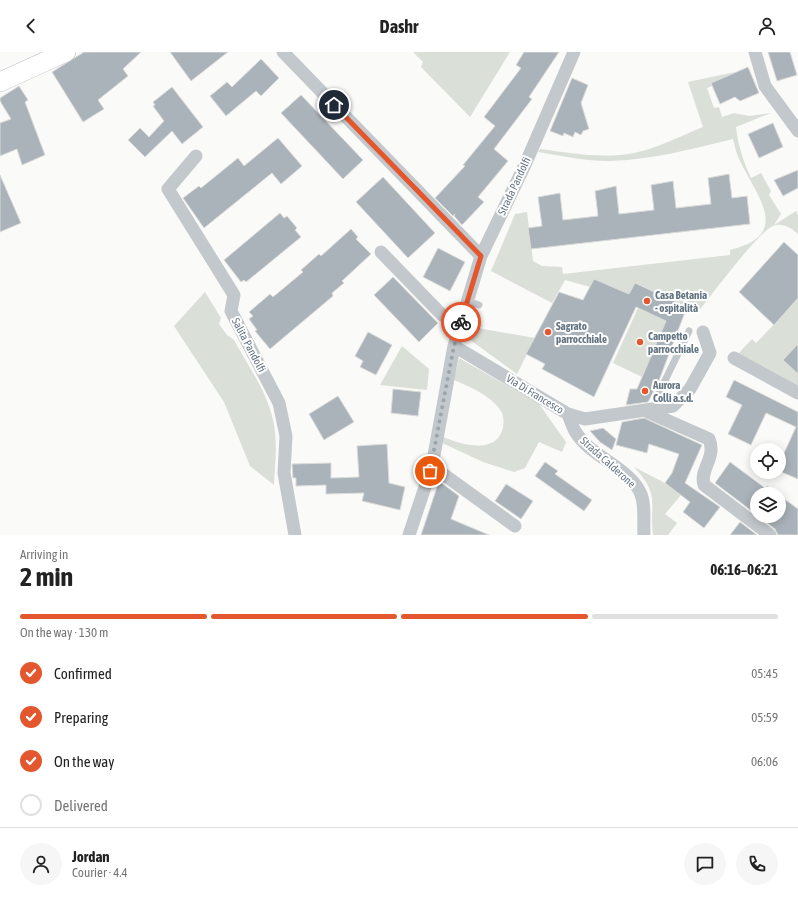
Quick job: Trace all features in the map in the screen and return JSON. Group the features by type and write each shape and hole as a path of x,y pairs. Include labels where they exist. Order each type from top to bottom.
{"street":[{"path":"0,82 66,52"},
{"path":"283,52 481,256"},
{"name":"Strada Pandolfi","path":"409,535 432,466 454,346 461,322 474,303 481,256 524,167 574,52"},
{"path":"754,52 765,86 798,131"},
{"name":"Salita Pandolfi","path":"196,156 168,188 234,295 231,311 278,399 286,436 284,473 295,535"},
{"path":"381,252 442,315 461,322"},
{"name":"Via Di Francesco","path":"454,346 568,414 585,419 673,406 680,400 694,381 710,353 703,332"},
{"path":"734,358 798,393"},
{"path":"651,410 709,439 712,448 711,456 702,480 704,484 770,535"},
{"name":"Strada Calderone","path":"568,414 575,432 597,454 627,477 640,491 642,498 644,535"},
{"path":"432,466 515,526"}],"lane":[{"path":"651,410 689,331"}],"shaded area":[{"path":"413,52 510,52 470,117 421,67 423,62"},
{"path":"735,72 711,83 712,86 707,88 714,108 719,107 722,117 734,113 749,116 771,113 736,127 738,140 743,159 751,178 761,173 771,191 769,195 781,214 774,225 796,211 798,215 798,234 783,225 773,226 766,231 723,279 698,312 636,283 629,294 594,279 590,287 565,280 552,303 491,271 515,214 527,212 533,261 542,266 562,267 563,274 730,255 730,250 749,243 760,235 765,225 765,214 762,202 738,157 733,139 702,147 640,159 625,160 591,160 538,152 540,149 587,155 622,155 642,151 669,142 703,127 688,82"},
{"path":"205,292 221,318 219,324 227,335 234,340 262,389 270,409 275,428 276,452 274,485 250,466 224,402 174,326"},
{"path":"798,292 798,389 737,355 752,339 756,343 762,337 784,313"},
{"name":"Campetto parrocchiale","path":"638,308 666,321 642,377 613,363"},
{"path":"472,327 535,338 517,374 469,339"},
{"path":"402,346 429,369 427,390 380,385"},
{"path":"459,358 539,404 566,442 562,452 539,442 525,468 514,472 483,462 440,442 441,436 457,442 475,446 483,445 491,443 498,438 503,429 502,413 493,402 481,393 454,380"},
{"path":"634,467 665,483 681,495 665,514 677,523 668,535 653,535 651,493 648,485"}],"building":[{"path":"84,52 141,52 123,69 128,76 98,100 104,109 83,122 52,72"},
{"path":"170,52 228,52 191,81"},
{"path":"524,52 559,52 529,97 532,99 494,149 508,161 478,197 484,202 462,225 454,216 455,214 453,216 435,198 465,166 463,165 495,126 484,117 521,68 516,65"},
{"path":"768,52 790,52 797,75 777,81"},
{"path":"261,59 279,78 261,96 256,91 226,116 210,96 227,82 232,87"},
{"path":"748,67 759,93 740,101 735,97 720,104 711,83"},
{"path":"572,78 588,85 581,103 589,129 583,131 581,135 575,132 573,137 564,133 563,136 550,131"},
{"path":"19,86 28,100 25,102 45,155 22,165 17,149 0,156 0,123 11,119 0,101 0,98"},
{"path":"172,87 203,127 182,144 172,131 145,157 128,140 140,128 149,137 164,121 153,106 155,105 153,102"},
{"path":"301,95 363,160 343,179 281,113"},
{"path":"773,123 783,147 759,158 748,134"},
{"path":"278,138 302,166 281,184 272,173 204,228 183,198 199,186 201,188 238,158 244,166"},
{"path":"798,170 798,188 783,196 774,180"},
{"path":"729,174 732,198 747,196 750,224 531,249 528,228 542,226 538,197 560,193 563,220 598,216 595,191 616,186 619,214 654,210 651,185 673,181 676,208 711,204 708,178"},
{"path":"0,175 21,223 0,232"},
{"path":"383,177 435,233 408,258 356,202"},
{"path":"280,213 284,218 287,216 297,228 295,230 301,237 246,282 244,280 241,282 224,260"},
{"path":"351,229 358,237 356,239 371,254 342,281 344,283 332,293 333,296 270,349 255,331 257,330 249,319 253,316 249,312 270,294 273,297 303,272 301,270 319,254 321,256"},
{"path":"784,242 798,255 798,298 774,325 739,292"},
{"path":"438,248 465,262 450,291 423,277"},
{"path":"393,277 438,323 419,342 374,295"},
{"path":"594,279 629,294 635,283 687,307 658,383 648,402 626,405 630,389 637,389 666,321 636,307 594,397 542,369 545,364 526,354 559,292 583,300"},
{"path":"368,332 392,345 376,375 360,367 363,361 355,356"},
{"path":"798,344 798,374 783,360"},
{"path":"734,380 798,412 798,479 786,474 786,449 796,427 766,413 750,445 728,434 742,405 726,397"},
{"path":"393,389 421,392 418,416 391,413"},
{"path":"338,396 354,422 324,440 309,414"},
{"path":"644,418 702,445 685,483 720,507 704,528 683,512 690,502 665,483 672,473 679,454 649,444 647,453 616,445 622,422"},
{"path":"603,428 616,439 612,450 600,442 590,431"},
{"path":"387,444 389,483 405,487 400,510 362,501 364,493 326,494 326,485 296,486 296,478 293,478 292,464 331,463 331,478 359,477 357,446"},
{"path":"545,462 558,471 555,474 592,500 584,511 535,476"},
{"path":"730,462 750,477 750,479 753,479 764,487 750,487 750,510 715,483"},
{"path":"439,481 459,496 451,519 489,535 421,535"},
{"path":"506,484 533,501 521,519 495,501"},
{"path":"786,500 798,509 798,535 778,535 775,529 767,523 786,523"},
{"path":"740,522 757,535 730,535"}],"way so far":[{"path":"430,471 454,346 461,322"}],"place":[{"name":"Casa Betania - ospitalità","path":"647,301"},
{"name":"Sagrato parrocchiale","path":"548,332"},
{"name":"Campetto parrocchiale","path":"640,342"},
{"name":"Aurora Colli a.s.d.","path":"645,391"}],"route":[{"path":"334,105 481,256 461,322"}]}
